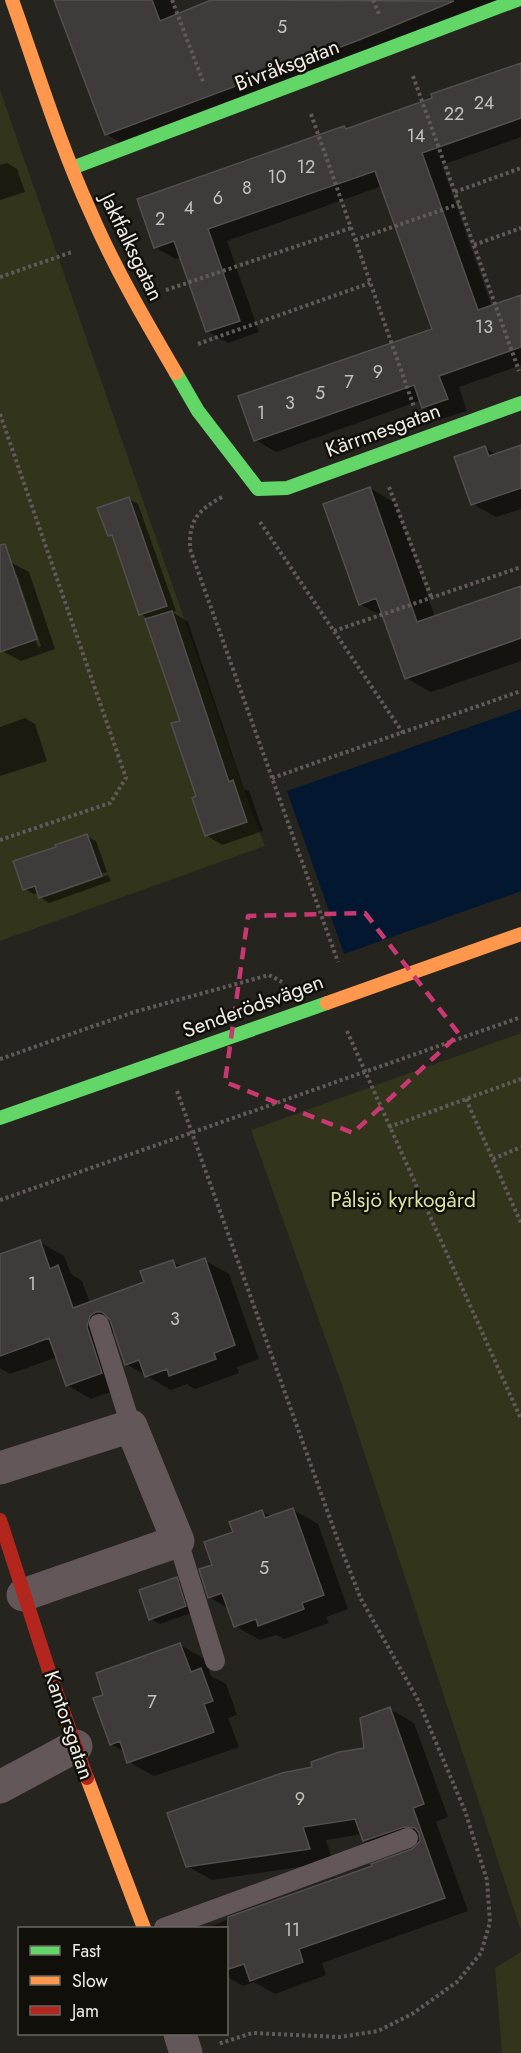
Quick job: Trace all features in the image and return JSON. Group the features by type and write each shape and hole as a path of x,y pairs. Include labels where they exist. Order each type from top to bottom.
{"street":[{"name":"Jaktfalksgatan","path":"12,0 72,168 134,301 198,411 258,489"},
{"name":"Bivråksgatan","path":"72,168 517,0"},
{"name":"Kärrmesgatan","path":"258,489 287,488 521,403"},
{"name":"Senderödsvägen","path":"0,1118 521,934"},
{"path":"0,1468 131,1426 178,1541 23,1595"},
{"name":"Kantorsgatan","path":"0,1520 23,1595 76,1746 143,1927"},
{"path":"0,1787 76,1746"},
{"path":"181,2035 198,2050"}],"lane":[{"path":"99,1324 131,1426"},
{"path":"178,1541 215,1661"},
{"path":"169,1927 408,1838"}],"path":[{"path":"172,0 215,115"},
{"path":"402,44 521,377"},
{"path":"300,82 424,438"},
{"path":"455,192 521,168"},
{"path":"355,240 459,204"},
{"path":"134,301 351,228"},
{"path":"474,245 521,228"},
{"path":"0,277 78,250 103,238"},
{"path":"166,356 370,283"},
{"path":"0,414 126,778 110,803 0,840"},
{"path":"378,455 432,599"},
{"path":"258,489 226,495 202,508 194,522 190,549 338,964"},
{"path":"259,521 403,733"},
{"path":"334,631 521,567"},
{"path":"272,778 521,691"},
{"path":"0,1059 134,1012 269,975 327,1003 365,1072 521,1419"},
{"path":"0,1200 521,1017"},
{"path":"166,1060 361,1599 418,1700 465,1811 488,1880 490,1922 481,1953 457,1982 412,2013 378,2031 340,2037 252,2033 198,2050"},
{"path":"389,1127 521,1078"},
{"path":"466,1099 521,1223"},
{"path":"493,1159 521,1147"}],"highlighted area":[{"path":"365,913 459,1034 353,1133 225,1082 248,916"}],"green space":[{"path":"0,90 265,846 0,941"},
{"name":"Pålsjö kyrkogård","path":"521,1033 521,1931 341,1382 251,1130"},
{"path":"521,1952 521,2053 502,2053 495,1968"}],"water":[{"path":"521,709 521,891 344,954 287,791"}],"building":[{"path":"54,0 152,0 160,21 211,0 454,1 359,40 105,135"},
{"path":"521,63 521,118 422,153 478,310 521,295 521,347 439,376 448,399 422,408 414,385 254,441 238,396 432,329 375,171 208,229 240,321 206,332 174,241 154,248 137,199 344,126 346,129 432,98 431,94"},
{"path":"521,445 521,488 471,505 454,457 485,446 489,456"},
{"path":"370,487 417,622 521,586 521,638 405,679 376,598 359,605 323,504"},
{"path":"129,497 167,606 139,615 112,535 108,536 97,508"},
{"path":"5,544 37,639 0,652 0,545"},
{"path":"172,611 229,782 233,780 247,822 205,836 192,798 196,796 171,723 180,721 145,619"},
{"path":"87,834 102,876 39,898 35,886 23,890 13,861"},
{"path":"40,1240 50,1269 58,1265 73,1308 144,1282 140,1271 173,1260 176,1268 205,1258 235,1345 214,1353 216,1359 169,1376 167,1369 145,1377 139,1360 125,1365 110,1320 102,1312 96,1312 90,1316 87,1327 102,1373 66,1386 49,1338 0,1356 0,1254"},
{"path":"293,1508 324,1595 302,1603 304,1609 258,1626 256,1619 234,1627 222,1593 208,1598 199,1569 212,1565 204,1542 233,1532 229,1522 262,1510 265,1518"},
{"path":"177,1577 186,1606 149,1620 139,1590"},
{"path":"180,1643 191,1672 201,1668 213,1701 204,1704 214,1732 127,1763 120,1741 110,1745 93,1698 103,1695 96,1673"},
{"path":"390,1707 424,1804 413,1808 445,1898 299,1949 303,1962 250,1981 244,1964 228,1969 228,1917 372,1866 371,1864 412,1849 420,1841 419,1833 415,1828 404,1827 363,1841 355,1819 303,1827 310,1849 186,1867 167,1813 282,1773 312,1767 311,1762 339,1752 364,1748 360,1718"}],"traffic: fast":[{"path":"72,168 517,0"},
{"path":"176,373 198,411 258,489 287,488 521,403"},
{"path":"0,1118 327,1003"}],"traffic: slow":[{"path":"12,0 58,133 99,232 141,313 176,373"},
{"path":"327,1003 521,934"},
{"path":"87,1778 144,1927"}],"traffic: jam":[{"path":"0,1520 50,1674 87,1778"}]}
